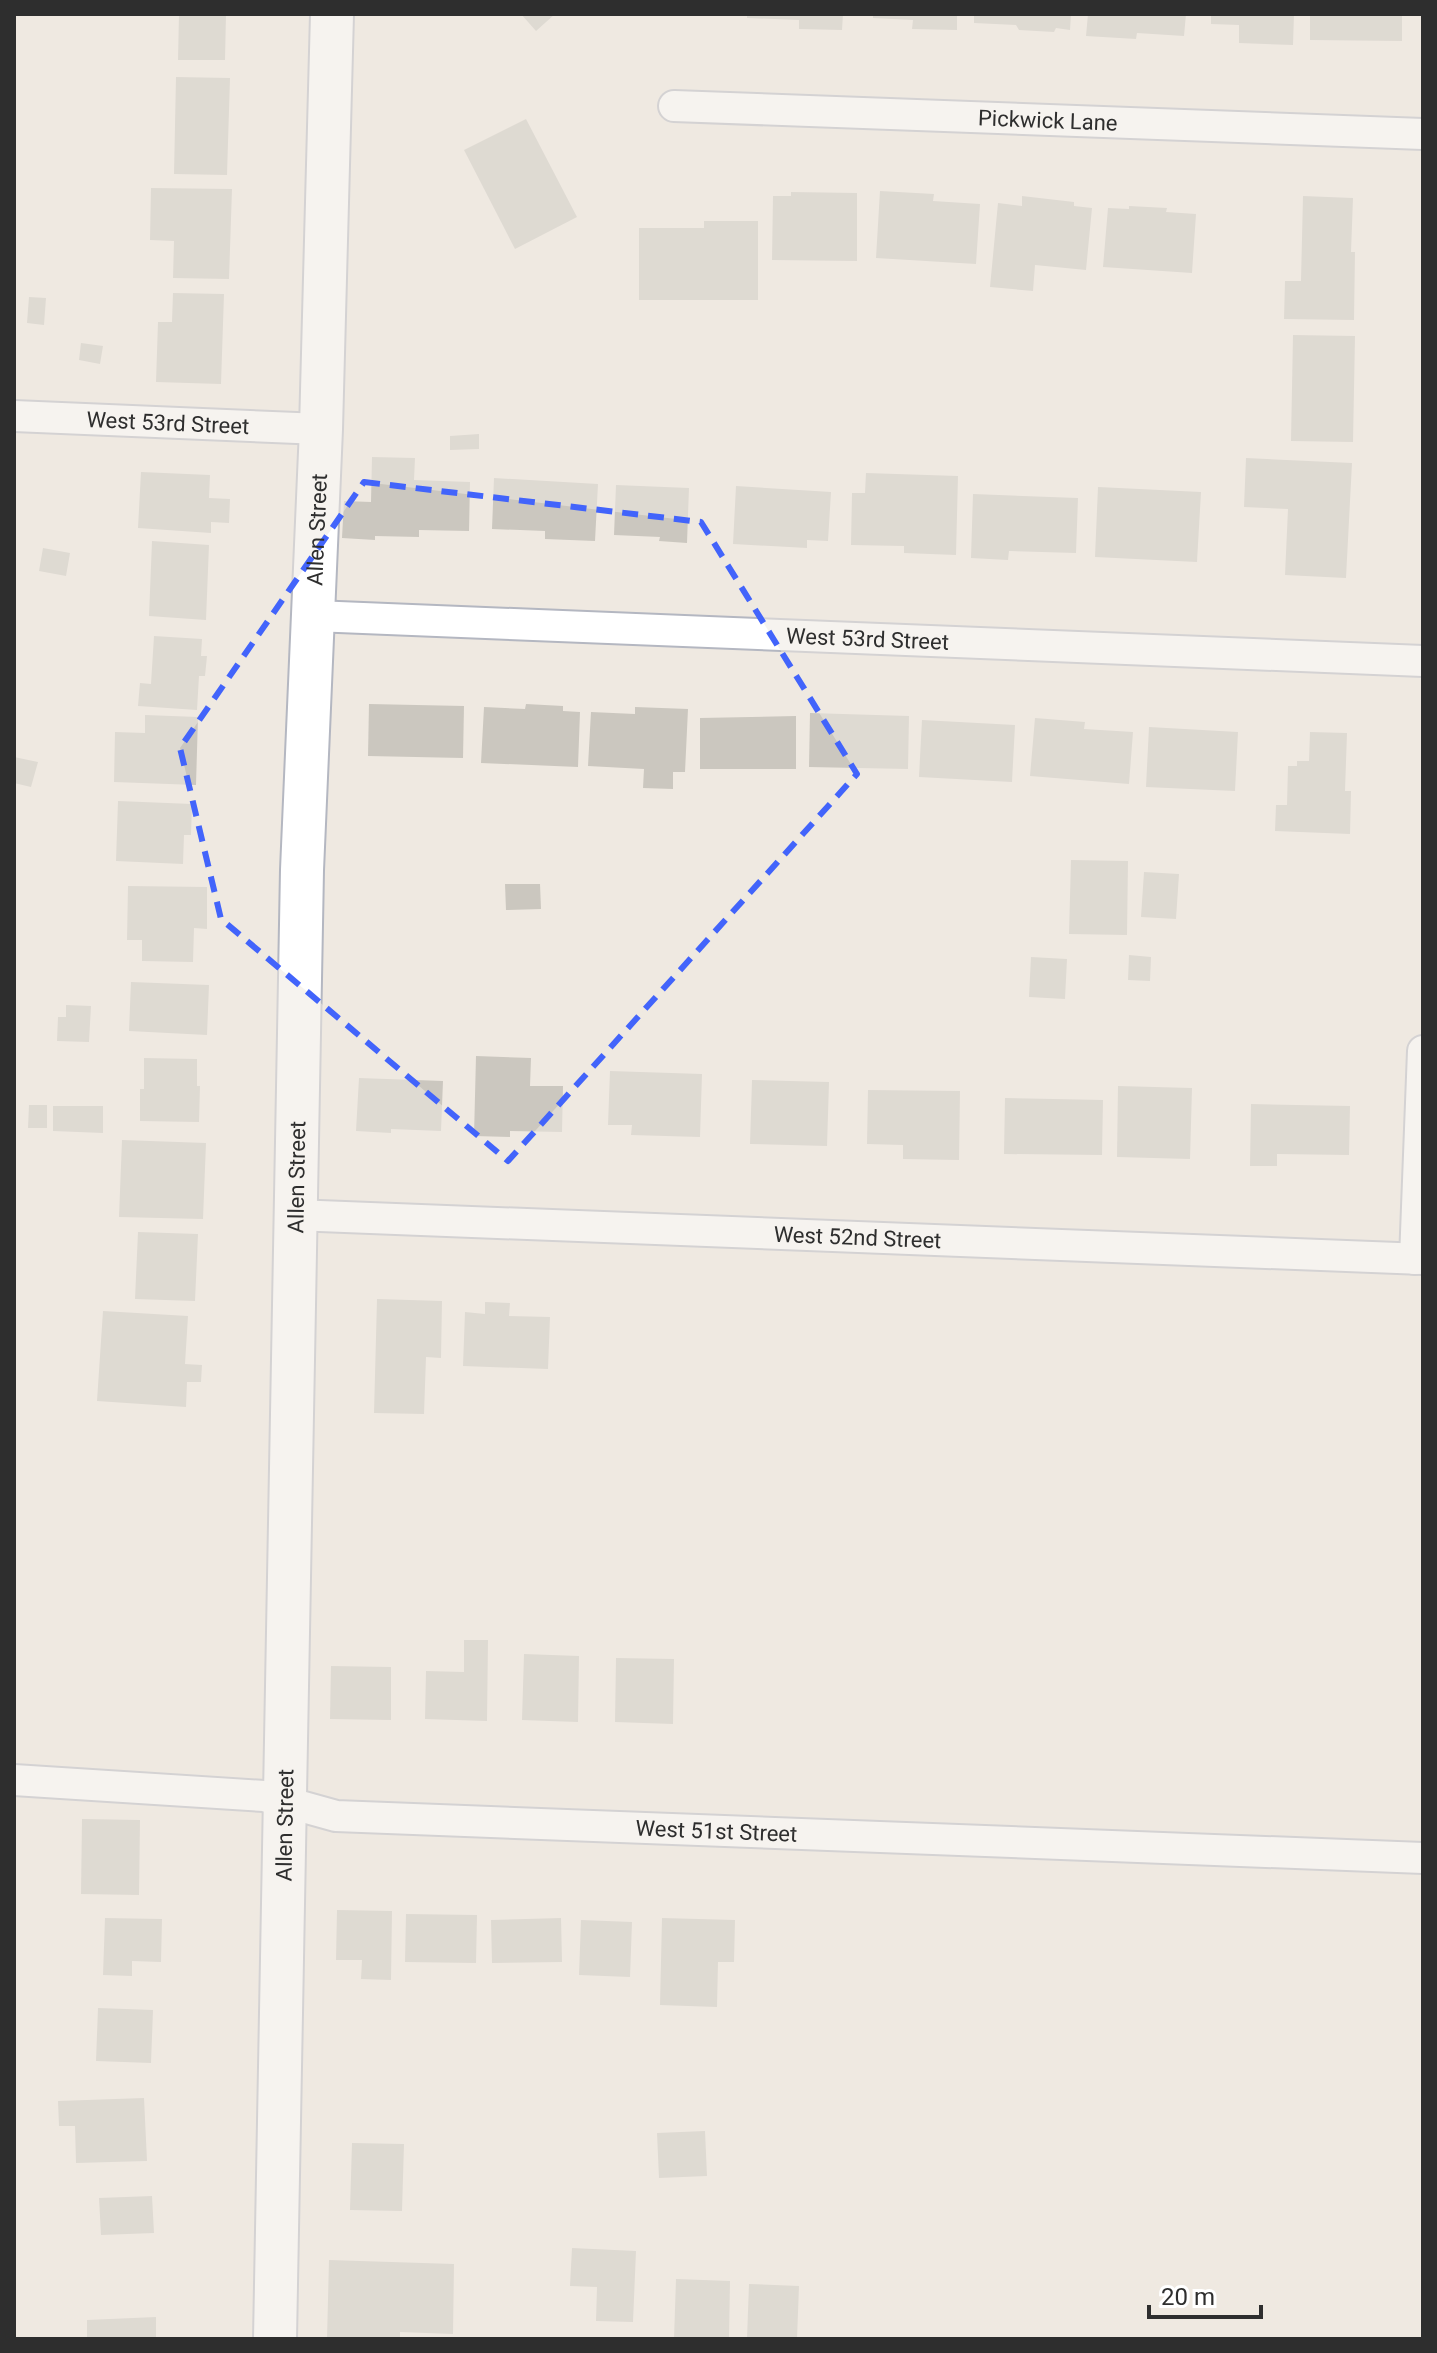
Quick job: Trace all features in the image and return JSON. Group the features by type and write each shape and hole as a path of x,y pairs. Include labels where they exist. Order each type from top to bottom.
{"street":[{"name":"Allen Street","path":"275,2339 302,870 321,429 332,14"},
{"name":"Pickwick Lane","path":"674,106 1423,134"},
{"name":"West 53rd Street","path":"14,416 321,429"},
{"name":"West 53rd Street","path":"314,616 1423,661"},
{"path":"1419,1259 1423,1051"},
{"name":"West 52nd Street","path":"294,1215 1419,1259"},
{"name":"West 51st Street","path":"14,1780 264,1796 336,1816 1423,1858"}],"highlighted area":[{"path":"364,482 701,522 857,774 508,1161 221,919 180,748"}],"building":[{"path":"179,14 226,14 225,60 178,60"},
{"path":"521,14 555,14 536,31"},
{"path":"747,14 843,14 842,30 799,29 799,20 747,18"},
{"path":"873,14 957,14 957,30 912,29 913,20 873,18"},
{"path":"974,14 1071,14 1070,30 1019,30 1016,25 974,23"},
{"path":"1088,14 1186,14 1184,36 1137,33 1136,39 1086,36"},
{"path":"1211,14 1294,14 1293,45 1239,43 1239,25 1211,24"},
{"path":"1310,14 1402,14 1402,41 1310,40"},
{"path":"176,77 230,78 227,175 174,174"},
{"path":"526,119 577,217 515,249 464,150"},
{"path":"151,188 232,189 229,279 173,278 174,241 150,240"},
{"path":"880,191 934,194 933,201 980,204 976,264 876,258"},
{"path":"791,192 857,193 857,261 772,260 773,196 791,196"},
{"path":"1022,196 1074,202 1074,206 1092,208 1086,270 1035,265 1033,291 990,287 998,203 1022,206"},
{"path":"1303,196 1353,198 1351,252 1355,252 1354,320 1284,319 1285,281 1301,281"},
{"path":"1129,206 1167,208 1166,212 1196,214 1192,273 1103,267 1108,208 1129,209"},
{"path":"704,221 758,221 758,300 639,300 639,228 704,228"},
{"path":"173,293 224,294 221,384 156,382 158,322 172,322"},
{"path":"29,297 46,298 44,325 27,323"},
{"path":"1293,335 1355,336 1353,442 1291,441"},
{"path":"81,343 103,346 100,364 79,360"},
{"path":"479,434 479,449 450,450 450,436"},
{"path":"372,457 415,458 414,480 470,482 469,531 419,530 419,537 375,536 375,540 342,538 344,501 371,502"},
{"path":"1246,458 1352,463 1346,578 1285,575 1288,509 1244,507"},
{"path":"141,472 210,475 209,498 230,499 229,523 211,522 211,533 138,528"},
{"path":"866,473 958,476 956,555 904,553 904,546 851,545 852,493 865,493"},
{"path":"494,478 598,484 595,541 545,539 545,531 492,529"},
{"path":"616,485 689,488 687,543 659,541 660,537 614,535"},
{"path":"736,486 831,492 828,541 807,540 807,548 733,544"},
{"path":"1098,487 1201,492 1197,562 1095,557"},
{"path":"973,494 1078,498 1076,553 1009,551 1008,560 971,558"},
{"path":"152,541 209,545 206,620 149,616"},
{"path":"43,548 70,553 66,576 39,571"},
{"path":"154,636 202,639 201,656 207,656 205,676 199,676 197,710 138,706 140,683 151,684"},
{"path":"369,704 464,706 463,758 368,756"},
{"path":"526,704 563,706 563,711 580,712 578,767 481,763 484,707 525,709"},
{"path":"635,707 688,709 685,772 673,772 673,789 643,788 644,769 588,766 591,712 635,714"},
{"path":"810,713 909,716 908,769 809,767"},
{"path":"145,715 198,717 196,785 114,782 115,732 145,733"},
{"path":"796,716 796,769 700,769 700,718"},
{"path":"1035,718 1085,722 1084,729 1133,732 1129,784 1030,776"},
{"path":"922,720 1015,725 1012,782 919,777"},
{"path":"1149,727 1238,732 1235,791 1146,787"},
{"path":"1310,732 1347,733 1345,791 1351,791 1350,834 1275,831 1276,805 1287,805 1288,766 1297,766 1297,761 1309,761"},
{"path":"14,757 38,762 31,787 14,783"},
{"path":"118,801 192,804 191,835 184,835 183,864 116,861"},
{"path":"1071,860 1128,861 1127,935 1069,934"},
{"path":"1144,872 1179,874 1176,919 1141,917"},
{"path":"505,884 540,884 541,909 506,910"},
{"path":"128,886 207,887 207,929 194,928 193,962 142,961 142,940 127,940"},
{"path":"1129,955 1151,957 1150,981 1128,980"},
{"path":"1031,957 1067,959 1065,999 1029,997"},
{"path":"131,982 209,985 207,1035 129,1031"},
{"path":"66,1005 91,1006 89,1042 57,1041 58,1017 66,1017"},
{"path":"476,1056 531,1058 530,1086 563,1086 562,1132 510,1131 510,1137 474,1136"},
{"path":"144,1058 197,1059 199,1122 140,1121"},
{"path":"610,1071 702,1074 700,1137 631,1135 632,1125 608,1125"},
{"path":"359,1078 443,1081 441,1131 356,1131"},
{"path":"752,1080 829,1082 827,1146 750,1144"},
{"path":"1118,1086 1192,1088 1190,1159 1117,1157"},
{"path":"868,1090 960,1091 959,1160 903,1159 903,1145 867,1144"},
{"path":"1005,1098 1103,1100 1102,1155 1004,1154"},
{"path":"1251,1104 1350,1106 1349,1155 1277,1154 1277,1166 1250,1166"},
{"path":"29,1105 47,1105 47,1128 28,1128"},
{"path":"53,1106 103,1106 103,1133 53,1131"},
{"path":"122,1140 206,1143 203,1219 119,1217"},
{"path":"138,1232 198,1234 195,1301 135,1299"},
{"path":"377,1299 442,1301 441,1358 426,1357 424,1414 374,1413"},
{"path":"485,1302 510,1303 509,1316 550,1317 548,1369 463,1366 465,1312 485,1314"},
{"path":"103,1311 188,1316 185,1364 202,1365 201,1382 187,1382 186,1407 97,1401"},
{"path":"464,1640 488,1640 487,1721 425,1719 426,1671 464,1672"},
{"path":"524,1654 579,1656 578,1722 522,1720"},
{"path":"616,1658 674,1659 673,1724 615,1722"},
{"path":"331,1666 391,1667 391,1720 330,1719"},
{"path":"82,1819 140,1820 139,1895 81,1894"},
{"path":"337,1910 392,1911 391,1980 361,1979 362,1960 336,1960"},
{"path":"406,1914 477,1915 476,1963 405,1962"},
{"path":"105,1918 162,1919 161,1962 132,1961 132,1976 103,1975"},
{"path":"561,1918 562,1962 492,1963 491,1920"},
{"path":"662,1918 735,1920 734,1962 718,1962 717,2007 660,2005"},
{"path":"581,1920 632,1922 630,1977 579,1975"},
{"path":"98,2008 153,2010 151,2063 96,2061"},
{"path":"144,2098 147,2161 76,2163 75,2126 59,2126 58,2101"},
{"path":"705,2131 707,2176 659,2178 657,2133"},
{"path":"352,2143 404,2144 402,2211 350,2210"},
{"path":"152,2196 154,2233 101,2235 99,2198"},
{"path":"572,2248 636,2251 633,2322 596,2321 597,2287 570,2286"},
{"path":"329,2260 454,2264 453,2334 400,2332 400,2339 327,2339"},
{"path":"676,2279 730,2281 729,2339 674,2339"},
{"path":"749,2284 799,2286 797,2339 747,2339"},
{"path":"156,2317 156,2339 87,2339 87,2320"}]}
